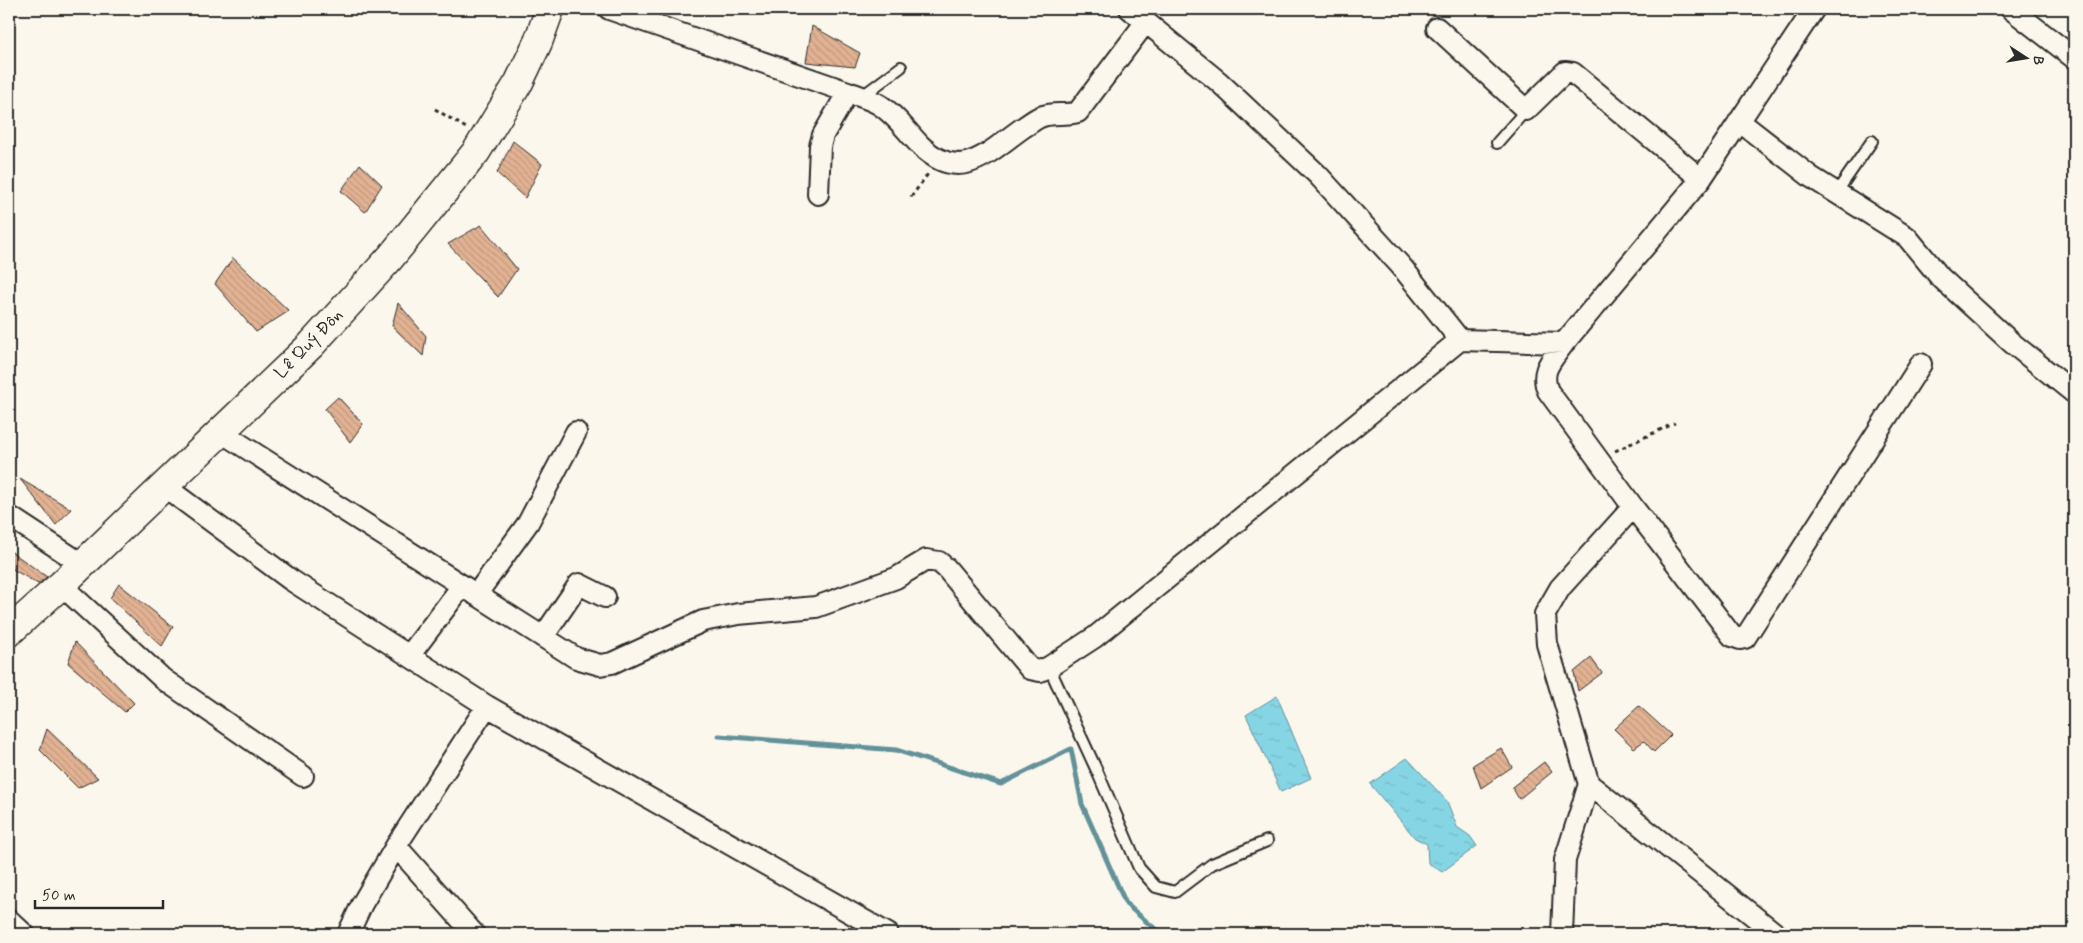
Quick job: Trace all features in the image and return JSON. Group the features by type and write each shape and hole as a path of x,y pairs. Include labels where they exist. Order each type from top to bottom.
{"main road":[{"name":"Lê Quý Đôn","path":"9,632 61,585 311,345 383,265 459,173 484,139 519,82 538,42 550,9"}],"street":[{"path":"609,9 879,104 899,121 921,146 939,160 954,165 968,164 1039,117 1053,114 1068,115 1078,112 1145,23"},
{"path":"1130,9 1219,82 1318,175 1401,266 1460,340"},
{"path":"1814,9 1701,179 1564,342 1545,371 1544,381 1548,391 1633,507 1732,636 1740,639 1745,638 1921,364"},
{"path":"2010,9 2074,58"},
{"path":"1437,28 1526,110 1558,77 1565,72 1573,73 1701,179"},
{"path":"818,194 820,146 823,135 855,94"},
{"path":"1739,121 1811,177 1906,237 1940,277 2012,343 2074,393"},
{"path":"221,432 576,658 600,665 612,663 703,621 738,614 816,607 896,578 926,560 939,562 947,569 1030,669 1040,671 1095,637 1460,340 1564,342"},
{"path":"409,656 528,523 576,432"},
{"path":"164,486 291,580 487,706 888,934"},
{"path":"1562,934 1565,860 1589,784 1547,644 1544,614 1560,588 1633,507"},
{"path":"9,516 82,564"},
{"path":"543,637 579,584 605,597"},
{"path":"61,585 163,679 303,776"},
{"path":"348,934 362,904 396,846 487,706"},
{"path":"1589,784 1776,934"},
{"path":"396,846 474,934"},
{"path":"9,920 24,934"}],"lane":[{"path":"855,94 901,67"},
{"path":"1497,143 1526,110"},
{"path":"1836,193 1872,141"},
{"path":"1049,667 1139,868 1156,887 1175,892 1212,864 1267,841"}],"path":[{"path":"435,109 484,139"},
{"path":"911,197 939,160"},
{"path":"1597,458 1675,423"}],"water":[{"path":"1277,696 1311,778 1281,792 1246,715"},
{"path":"1407,758 1447,801 1457,827 1470,836 1477,846 1442,872 1428,863 1427,844 1415,838 1370,784"}],"building":[{"path":"812,26 860,53 855,67 806,62"},
{"path":"513,141 542,164 525,198 497,173"},
{"path":"360,164 382,185 365,212 341,191"},
{"path":"481,225 517,269 498,297 448,244"},
{"path":"233,258 289,311 256,332 215,284"},
{"path":"398,303 426,336 423,356 392,326"},
{"path":"338,397 363,424 350,442 325,409"},
{"path":"20,479 71,509 56,525"},
{"path":"9,550 47,577 38,584 9,567"},
{"path":"119,584 173,627 162,646 110,598"},
{"path":"75,642 134,703 125,712 68,663"},
{"path":"1591,658 1602,673 1578,691 1574,672"},
{"path":"1639,706 1671,735 1654,752 1644,741 1634,748 1614,729"},
{"path":"47,729 98,778 78,788 40,750"},
{"path":"1501,748 1512,767 1481,788 1473,765"},
{"path":"1544,762 1552,772 1519,799 1512,787"}],"waterway":[{"path":"719,736 896,750 1001,784 1071,749 1082,804 1126,904 1161,934"}]}
